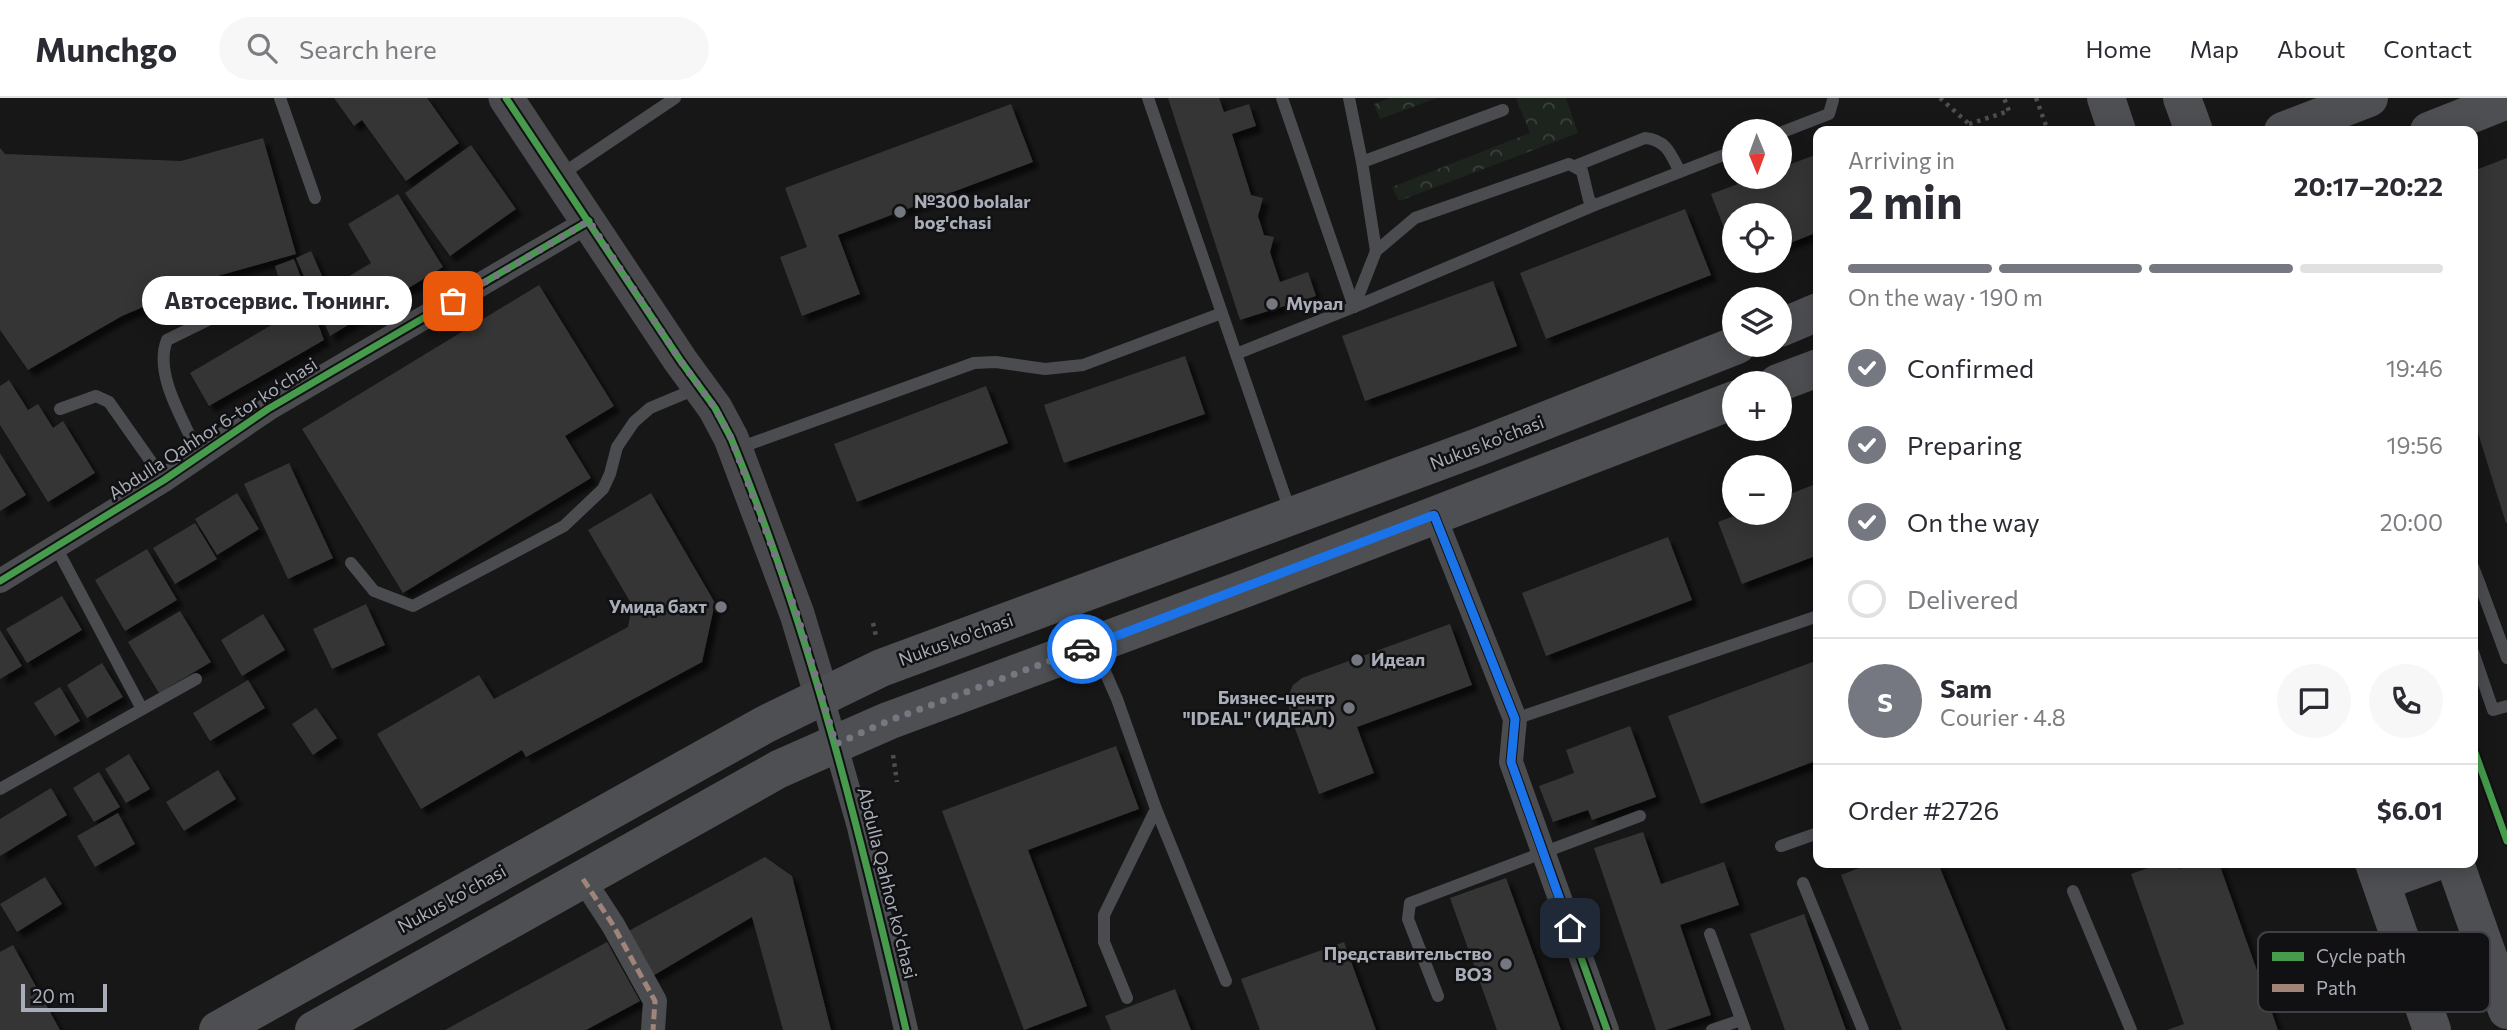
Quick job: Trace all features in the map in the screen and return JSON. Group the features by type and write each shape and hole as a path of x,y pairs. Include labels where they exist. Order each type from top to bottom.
{"main road":[{"path":"2106,98 2116,126"},
{"path":"2182,98 2192,126"},
{"path":"2296,126 2369,98"},
{"path":"2442,126 2507,100"},
{"path":"1792,323 1813,314"},
{"name":"Nukus ko'chasi","path":"218,1030 608,811 822,697 900,660 1478,447 1722,351"},
{"path":"1792,378 1813,370"},
{"path":"314,1030 779,769 888,721 1722,405"},
{"path":"2396,932 2377,872 2402,868"},
{"path":"2457,868 2479,932"},
{"path":"2490,962 2507,1010"}],"street":[{"path":"506,98 715,408 736,449 797,614 822,697"},
{"name":"Abdulla Qahhor 6-tor koʻchasi","path":"0,581 164,480 268,409 589,221"},
{"path":"1434,515 1515,719 1511,762 1607,1030"},
{"name":"Abdulla Qahhor ko'chasi","path":"822,697 859,827 906,1030"},
{"path":"583,879 613,925 655,1001 653,1030"}],"lane":[{"path":"280,98 314,198"},
{"path":"559,177 675,98"},
{"path":"1148,98 1292,516"},
{"path":"1282,98 1354,307"},
{"path":"1349,98 1376,251"},
{"path":"1792,128 1829,114 1833,100"},
{"path":"1362,162 1503,110"},
{"path":"1575,166 1645,138 1656,139 1668,147 1679,172"},
{"path":"1236,354 1595,205 1722,156"},
{"path":"1354,307 1376,251 1415,218 1569,164 1582,171 1589,200 1595,205"},
{"path":"199,456 168,383 161,355 166,340 263,293"},
{"path":"736,449 974,363 996,362 1045,369 1083,365 1222,313"},
{"path":"351,563 374,591 413,606 564,526 603,489 617,447 634,422 650,408 700,387"},
{"path":"60,409 96,396 109,402 164,480"},
{"path":"56,547 142,709"},
{"path":"2478,592 2507,658"},
{"path":"1515,719 1813,619"},
{"path":"1094,645 1117,699 1156,809 1226,981"},
{"path":"2478,666 2493,710 2507,706"},
{"path":"0,789 196,679"},
{"path":"1126,998 1104,942 1104,915 1156,809"},
{"path":"1438,996 1408,919 1410,903 1640,816"},
{"path":"1781,846 1813,834"},
{"path":"1803,883 1863,1030"},
{"path":"2073,891 2131,1030"},
{"path":"1710,934 1743,1025 1712,1030"}],"path":[{"path":"1940,98 1969,124 2009,111 2004,98"},
{"path":"2036,98 2046,126"},
{"path":"873,623 877,638"},
{"path":"892,754 897,782"},
{"path":"2478,761 2507,841"}],"green space":[{"path":"1390,98 1437,98 1380,119 1374,104"},
{"path":"1516,98 1566,98 1578,133 1399,201 1392,187 1530,133"}],"building":[{"path":"334,98 427,98 459,143 406,181 362,120 354,126"},
{"path":"1168,98 1219,98 1224,112 1249,104 1256,126 1232,134 1251,195 1263,198 1258,216 1264,235 1274,237 1270,252 1280,282 1308,272 1316,296 1240,320"},
{"path":"1011,104 1033,162 838,235 860,294 802,316 780,257 807,247 785,188"},
{"path":"263,138 296,254 214,277 122,316 28,370 0,330 0,148 5,154 181,161"},
{"path":"471,145 516,209 450,256 405,193"},
{"path":"1813,156 1813,234 1792,242 1792,203 1722,203 1722,223 1711,194 1725,189 1792,189 1792,164"},
{"path":"2507,158 2507,523 2478,433 2478,169"},
{"path":"398,194 443,267 330,336 296,258 311,251 328,289 371,263 348,224"},
{"path":"1685,209 1711,275 1546,339 1520,273"},
{"path":"294,259 324,340 209,406 190,373 290,314 275,266"},
{"path":"1493,281 1517,346 1365,401 1342,336"},
{"path":"539,285 614,406 565,436 591,478 403,593 302,429"},
{"path":"1185,356 1205,414 1064,463 1044,405"},
{"path":"9,380 28,410 38,404 53,428 63,421 95,473 48,502 0,425 0,386"},
{"path":"986,386 1008,443 857,502 834,444"},
{"path":"0,453 26,495 0,511"},
{"path":"289,463 333,558 288,579 244,484"},
{"path":"1813,485 1813,557 1742,584 1718,522 1722,520 1722,525 1792,525 1792,493"},
{"path":"237,493 259,529 217,555 195,519"},
{"path":"651,493 715,603 702,662 526,757 522,750 421,809 377,734 479,675 494,699 628,627 632,605 588,530"},
{"path":"195,523 217,559 175,584 153,548"},
{"path":"1668,537 1692,600 1546,656 1522,593"},
{"path":"147,549 177,600 125,631 95,580"},
{"path":"62,596 82,630 27,663 6,629"},
{"path":"366,604 385,645 332,669 313,629"},
{"path":"180,611 211,662 159,693 128,642"},
{"path":"263,614 285,650 242,676 221,640"},
{"name":"Бизнес-центр \"IDEAL\" (ИДЕАЛ)","path":"1450,624 1472,685 1357,727 1374,773 1319,794 1289,712 1289,694 1293,685 1302,678"},
{"path":"0,630 22,666 0,679"},
{"path":"1813,662 1813,762 1701,804 1668,716"},
{"path":"102,663 123,697 87,718 67,685"},
{"path":"248,680 265,708 210,741 193,713"},
{"path":"60,687 80,721 55,736 34,703"},
{"path":"316,708 337,738 313,755 292,724"},
{"path":"1630,726 1656,797 1592,820 1588,810 1553,822 1539,786 1574,773 1566,750"},
{"path":"1116,746 1139,809 1028,850 1087,1006 1024,1030 942,811"},
{"path":"129,754 150,789 126,803 105,769"},
{"path":"218,770 236,799 184,831 166,802"},
{"path":"99,772 120,807 94,822 73,788"},
{"path":"51,788 67,815 0,856 0,819"},
{"path":"118,813 135,844 95,867 77,836"},
{"path":"1643,832 1661,884 1724,862 1739,905 1680,925 1711,1015 1666,1030 1656,1030 1594,848"},
{"path":"765,857 792,876 831,1030 783,1030 752,917 651,977 623,934"},
{"path":"1859,868 1940,868 2006,1030 1902,1030 1841,875"},
{"path":"2148,868 2221,868 2258,973 2258,1012 2272,1012 2278,1030 2167,1030 2184,1024 2131,874"},
{"path":"45,877 62,904 17,932 0,904"},
{"name":"Представительство ВОЗ","path":"1506,878 1561,1030 1497,1030 1450,898"},
{"path":"1804,914 1846,1030 1785,1030 1750,934"},
{"path":"607,942 640,1001 586,1030 445,1030"},
{"path":"1344,942 1376,1030 1260,1030 1241,979"},
{"path":"13,945 60,1030 0,1030 0,952"},
{"path":"1175,989 1191,1030 1111,1030 1105,1016"}],"marked path":[{"path":"583,879 613,925 655,1001 653,1030"}],"cycle path":[{"path":"506,98 680,360 715,408 731,438 759,510 809,656 851,805 906,1030"},
{"path":"0,581 164,480 268,409 589,221"},
{"path":"1434,515 1515,719 1511,762 1607,1030"},
{"path":"2478,761 2507,841"}],"way so far":[{"path":"453,301 589,221 680,360 715,408 731,438 797,614 836,744 888,721 1082,649"}],"place":[{"name":"№300 bolalar bog'chasi","path":"900,212"},
{"name":"Автосервис. Тюнинг.","path":"453,301"},
{"name":"Мурал","path":"1272,304"},
{"name":"Умида бахт","path":"721,607"},
{"name":"Идеал","path":"1357,660"},
{"name":"Бизнес-центр \"IDEAL\" (ИДЕАЛ)","path":"1349,708"},
{"name":"Представительство ВОЗ","path":"1506,964"}],"route":[{"path":"1082,649 1434,515 1515,719 1511,762 1570,928"}]}
